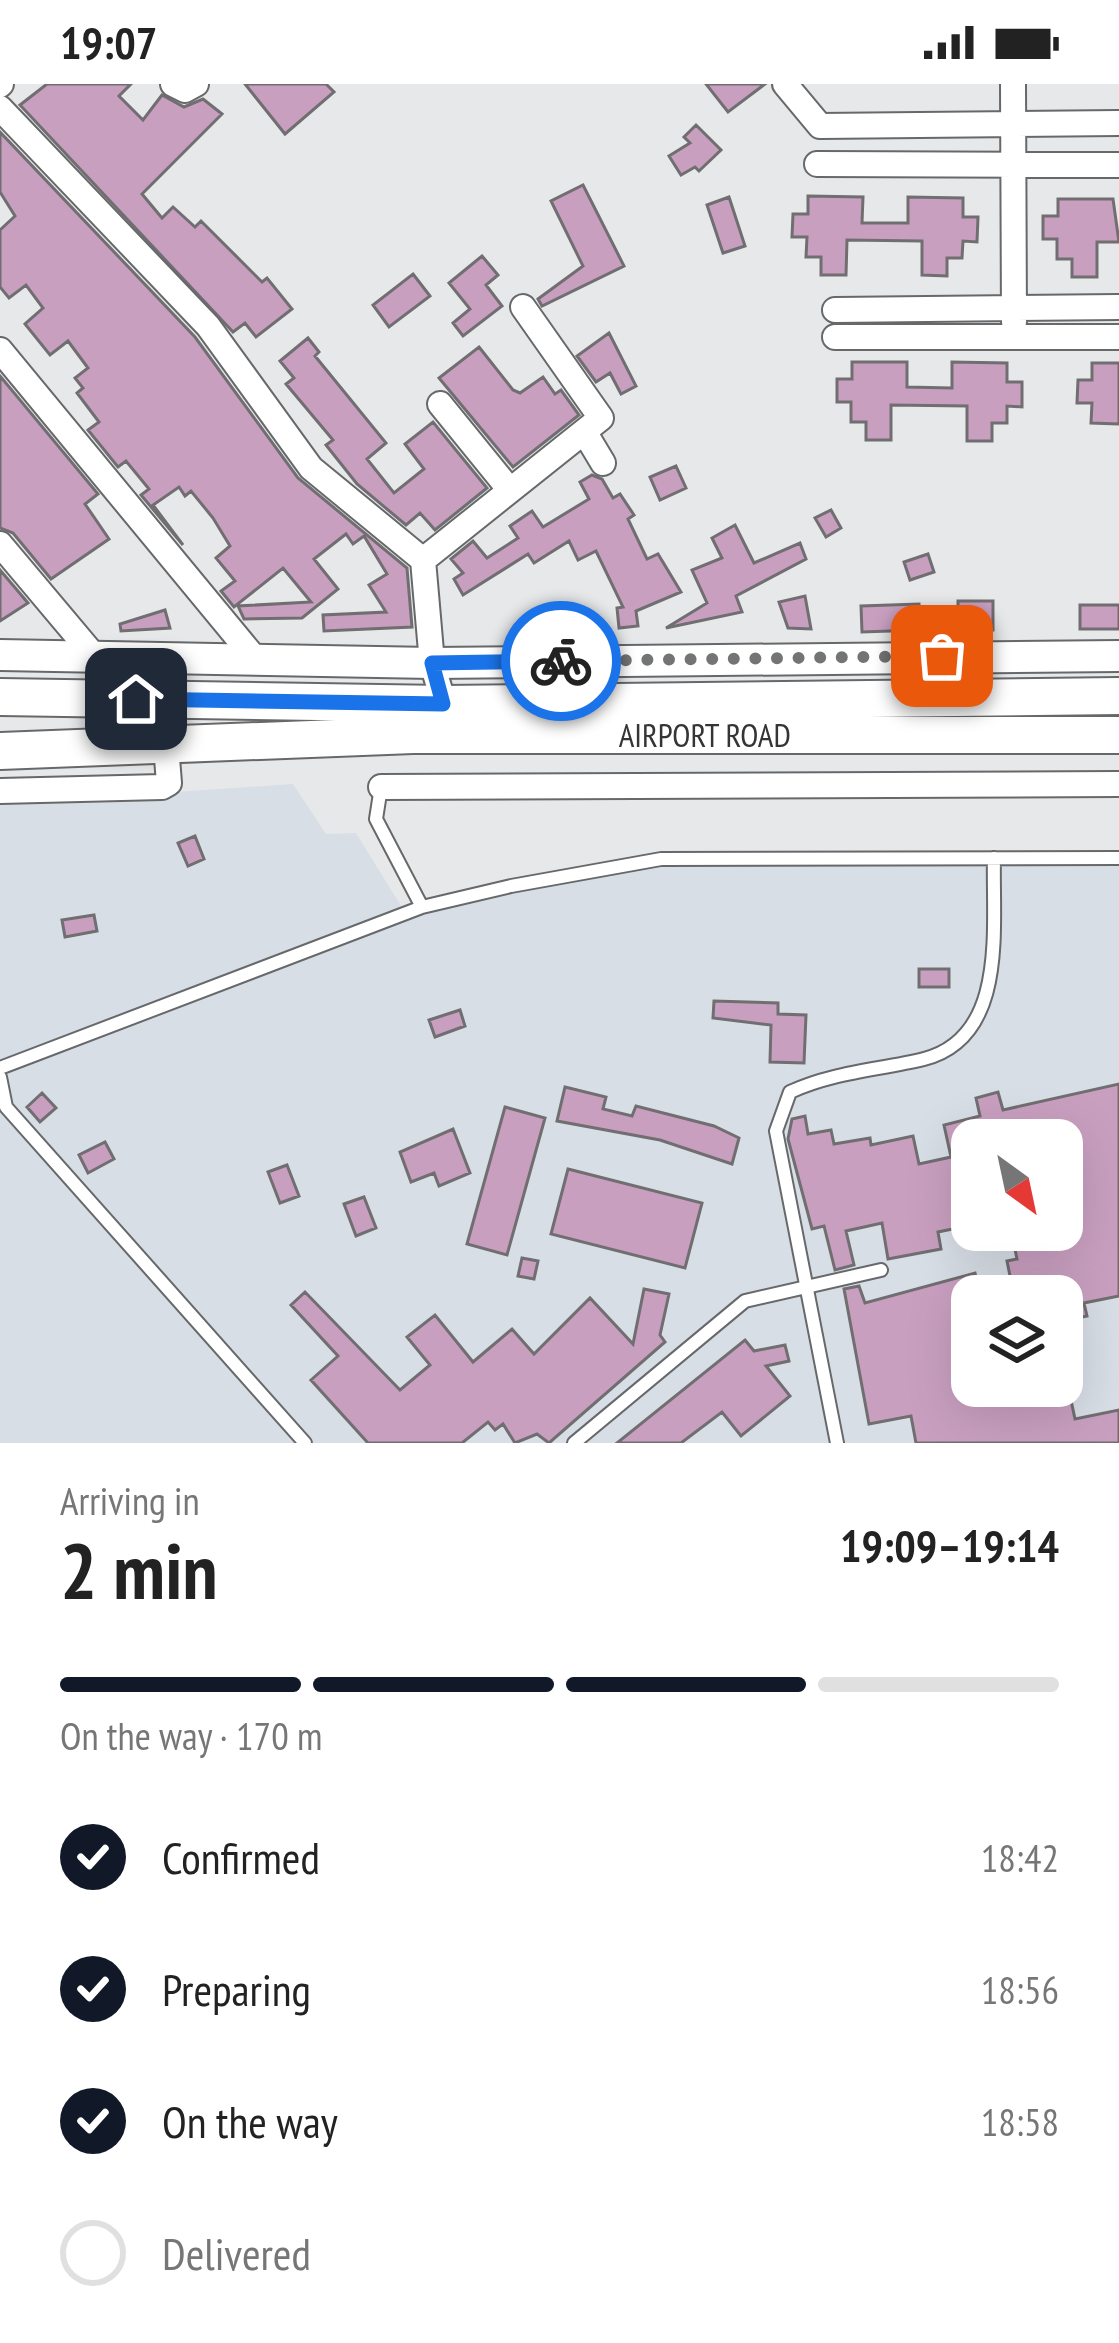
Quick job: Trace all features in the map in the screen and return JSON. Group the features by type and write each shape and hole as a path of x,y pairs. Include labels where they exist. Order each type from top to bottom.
{"main road":[{"name":"AIRPORT ROAD","path":"0,697 443,704 1116,696"},
{"name":"AIRPORT ROAD","path":"0,752 413,735 1119,735"}],"street":[{"path":"173,84 185,90 196,84"},
{"path":"785,84 820,126 1119,123"},
{"path":"1013,84 1014,337"},
{"path":"0,108 208,326 311,468 423,560 432,663 443,704"},
{"path":"818,164 1119,165"},
{"path":"423,560 601,418 523,307"},
{"path":"835,310 1119,307"},
{"path":"835,337 1119,337"},
{"path":"0,350 257,661"},
{"path":"440,404 509,488"},
{"path":"585,433 603,463"},
{"path":"0,544 95,657"},
{"path":"0,655 432,663 1116,656 1116,696"},
{"path":"0,791 163,787 170,777 166,746"},
{"path":"381,787 1119,784"}],"lane":[{"path":"381,787 376,819 422,907"},
{"path":"837,1443 776,1130 790,1092 818,1079 930,1058 961,1036 983,1011 990,982 994,858"},
{"path":"305,1443 6,1107 0,1072 422,907 661,859 1119,858"},
{"path":"574,1443 745,1301 881,1270"}],"shaded area":[{"path":"293,784 326,834 356,833 406,914 661,859 1119,858 1119,1443 0,1443 0,804"}],"building":[{"path":"47,84 131,84 119,96 143,120 162,95 184,107 203,99 222,114 142,194 162,218 173,207 195,227 201,221 262,282 267,278 292,309 256,337 245,323 233,332 20,105"},
{"path":"245,84 326,84 334,92 285,134"},
{"path":"706,84 765,84 728,112"},
{"path":"696,125 721,150 699,171 695,167 681,175 669,156 690,143 684,137"},
{"path":"0,132 195,337 298,478 407,568 412,627 324,631 323,615 386,612 369,585 387,574 364,536 353,544 346,534 314,559 338,589 302,618 244,619 238,606 311,602 283,568 234,607 221,591 235,581 216,558 230,546 213,518 191,491 185,496 179,487 153,505 183,545 141,495 149,489 126,461 118,467 88,430 99,422 77,393 83,388 75,378 88,368 68,341 50,355 25,324 43,308 26,285 9,298 0,287 0,230 15,216 0,192"},
{"path":"583,185 624,266 542,306 538,299 583,266 551,201"},
{"path":"808,196 863,197 862,223 908,223 908,197 963,198 963,217 978,217 977,242 963,241 962,258 947,258 947,276 922,275 922,241 847,240 846,275 821,275 821,257 806,257 807,237 792,237 793,214 808,214"},
{"path":"729,197 745,246 723,253 707,205"},
{"path":"1058,199 1113,199 1119,242 1097,242 1097,277 1072,277 1072,259 1057,259 1057,239 1043,239 1043,216 1058,216"},
{"path":"482,256 498,275 486,285 502,306 463,336 453,323 470,309 449,283"},
{"path":"413,274 430,296 389,327 373,305"},
{"path":"609,333 636,386 621,394 610,373 596,382 577,356"},
{"path":"308,338 319,352 315,356 386,443 367,459 394,493 424,469 405,444 433,422 487,488 435,530 420,513 406,525 357,484 326,445 333,440 286,384 294,378 280,361"},
{"path":"479,347 513,390 520,393 543,377 555,394 561,390 579,415 513,467 439,378"},
{"path":"852,362 907,362 907,387 952,388 952,362 1007,363 1007,382 1022,382 1022,407 1007,406 1007,423 992,423 992,441 967,441 967,406 891,405 891,440 866,440 866,422 851,422 851,402 837,402 837,379 852,379"},
{"path":"1092,363 1119,363 1119,424 1091,423 1092,403 1077,403 1078,380 1092,380"},
{"path":"0,376 98,494 85,504 109,539 51,579 13,533 0,528"},
{"path":"676,466 686,488 660,500 650,477"},
{"path":"592,475 602,479 613,498 620,494 634,515 628,519 647,559 658,554 681,592 636,611 638,626 619,628 617,608 623,607 596,551 578,560 569,541 534,563 528,554 463,595 454,579 463,573 451,559 473,541 487,558 518,538 510,526 532,511 543,527 589,499 580,482"},
{"path":"831,510 841,528 826,537 815,518"},
{"path":"735,525 754,563 800,543 806,559 736,596 742,612 666,628 707,603 692,570 722,558 712,538"},
{"path":"928,554 934,572 910,580 904,562"},
{"path":"0,570 28,603 0,621"},
{"path":"805,596 811,629 788,628 779,602"},
{"path":"958,601 993,601 993,630 958,630"},
{"path":"919,604 920,630 862,632 861,606"},
{"path":"1080,605 1119,605 1119,629 1080,629"},
{"path":"165,610 170,628 121,631 120,624"},
{"path":"195,836 204,859 188,866 178,843"},
{"path":"94,915 97,931 65,937 62,920"},
{"path":"919,969 949,969 949,987 919,987"},
{"path":"714,1001 778,1003 778,1014 806,1015 804,1063 770,1062 771,1025 713,1018"},
{"path":"460,1010 465,1026 435,1037 429,1020"},
{"path":"1119,1084 1119,1296 1084,1303 1087,1316 1083,1317 1083,1275 1010,1275 1007,1261 1017,1259 1015,1251 1083,1251 1083,1119 968,1119 980,1116 976,1098 998,1092 1003,1110"},
{"path":"565,1087 606,1097 603,1109 632,1116 636,1106 714,1126 739,1138 732,1164 660,1140 557,1121"},
{"path":"42,1093 56,1108 40,1122 27,1107"},
{"path":"505,1107 545,1118 507,1255 467,1244"},
{"path":"805,1116 808,1134 831,1130 834,1144 870,1138 871,1145 913,1136 919,1164 951,1157 951,1229 938,1232 941,1249 888,1259 882,1223 846,1231 854,1265 835,1270 824,1226 812,1229 788,1139 792,1119"},
{"path":"951,1123 951,1157 944,1125"},
{"path":"453,1129 470,1173 439,1186 434,1173 411,1182 400,1152"},
{"path":"105,1142 114,1159 88,1173 79,1155"},
{"path":"287,1165 299,1196 280,1203 268,1172"},
{"path":"568,1169 702,1203 685,1268 551,1234"},
{"path":"364,1197 376,1228 356,1236 344,1204"},
{"path":"522,1258 538,1261 534,1279 518,1276"},
{"path":"951,1280 951,1407 1072,1407 1075,1419 1119,1410 1119,1443 916,1443 911,1416 869,1424 844,1289 859,1286 865,1303"},
{"path":"644,1289 669,1294 660,1335 665,1342 549,1443 537,1434 515,1443 503,1424 495,1430 488,1422 462,1443 368,1443 311,1380 338,1356 291,1305 305,1292 400,1390 430,1365 407,1337 435,1315 473,1362 512,1329 534,1354 590,1298 633,1344"},
{"path":"745,1340 754,1351 785,1345 789,1361 766,1366 790,1396 741,1436 722,1412 681,1443 617,1443"}],"way so far":[{"path":"561,661 942,656"}],"route":[{"path":"136,699 443,704 432,663 561,661"}]}
